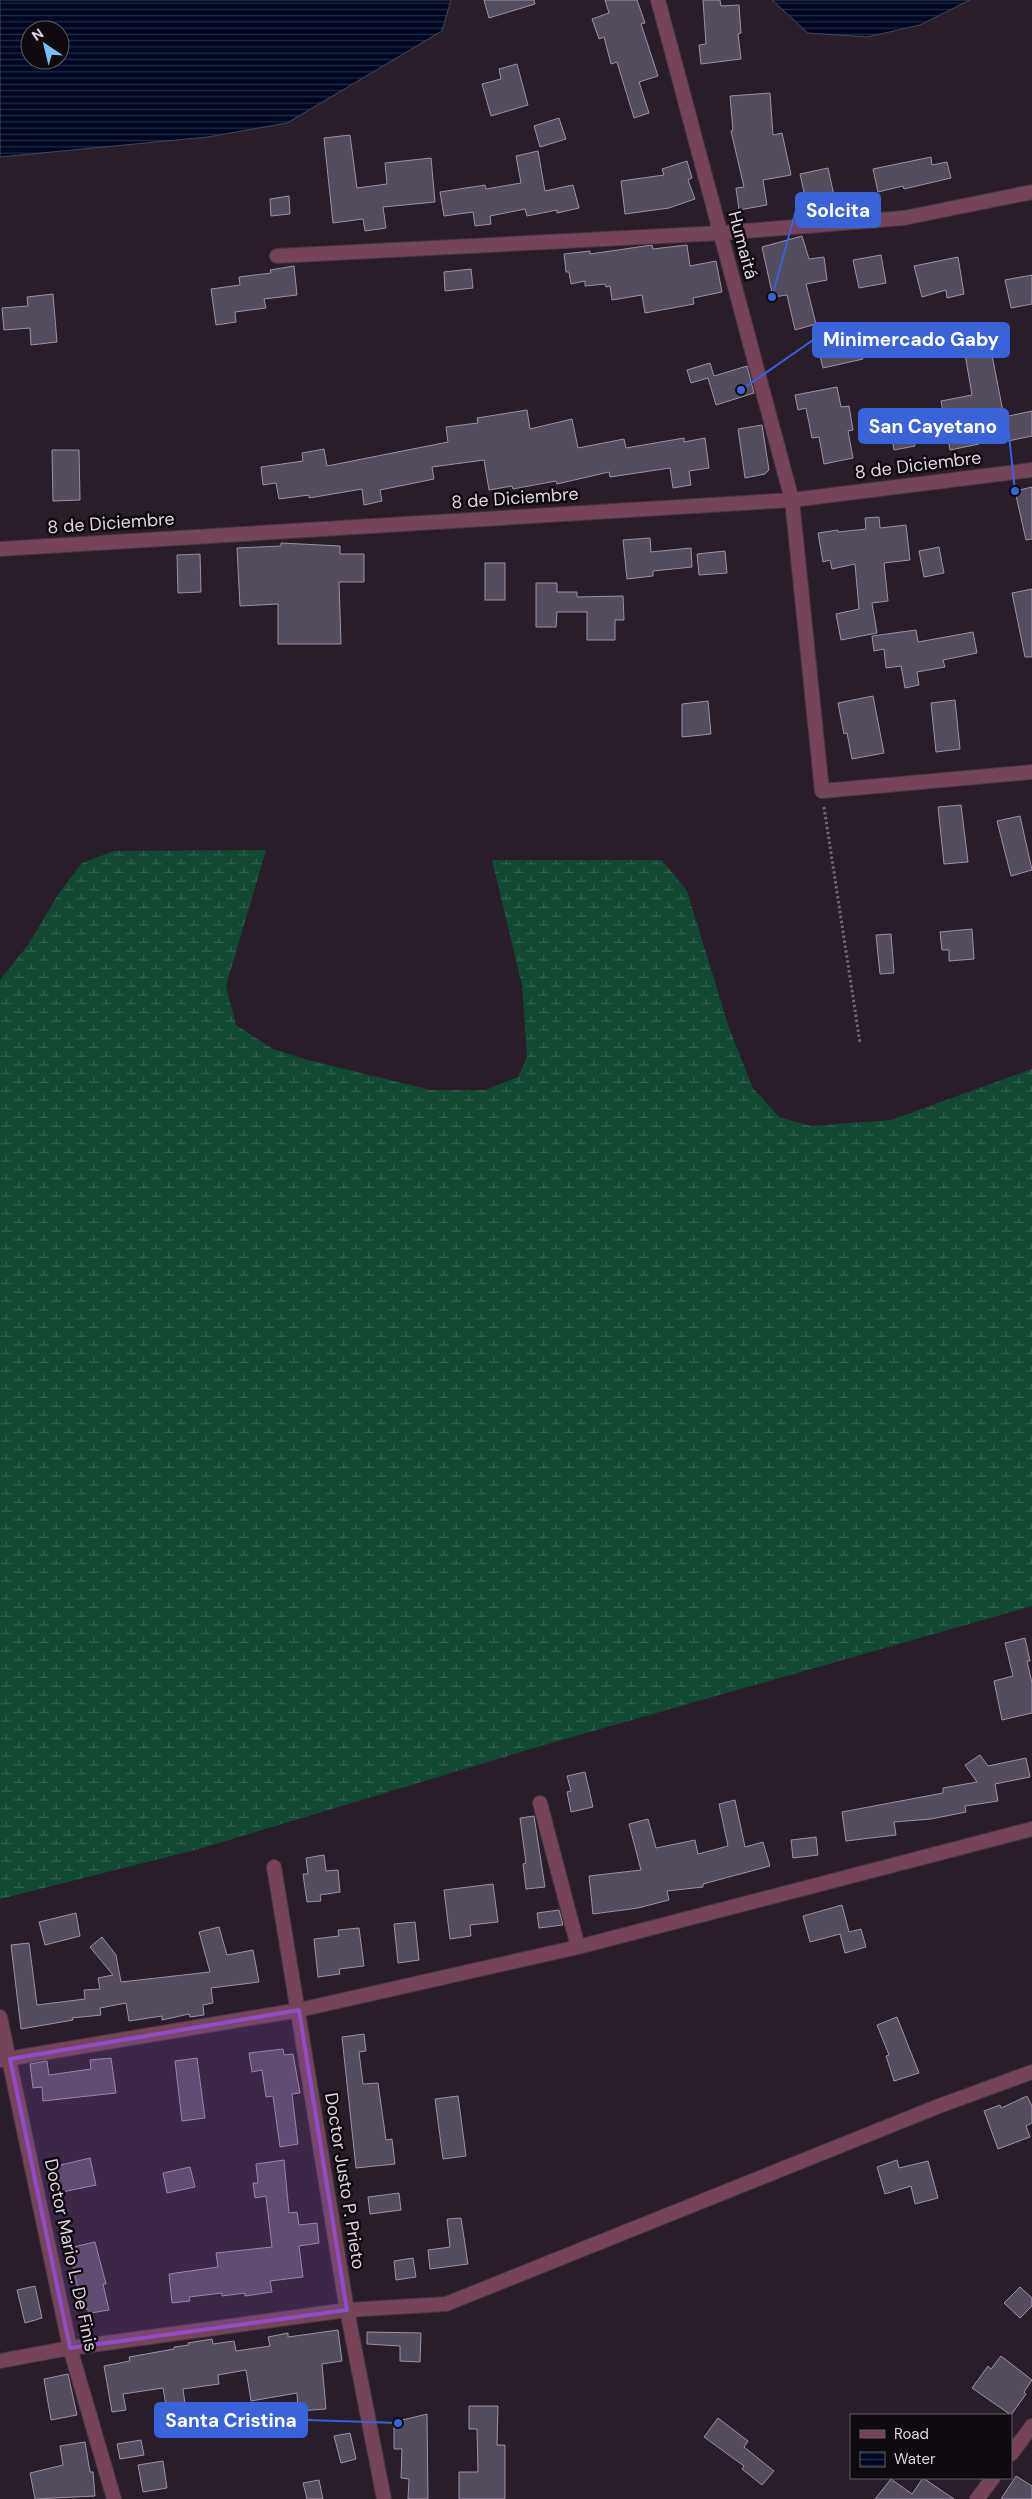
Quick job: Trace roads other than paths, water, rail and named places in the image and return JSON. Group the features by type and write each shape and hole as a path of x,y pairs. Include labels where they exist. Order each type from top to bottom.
{"street":[{"name":"Humaitá","path":"658,0 792,500 822,791 1032,772"},
{"path":"277,256 720,233 904,218 1032,192"},
{"name":"8 de Diciembre","path":"0,548 792,500 1032,470"},
{"path":"540,1803 578,1947"},
{"path":"5,2059 299,2010 578,1947 1032,1829"},
{"name":"Doctor Justo P. Prieto","path":"274,1868 299,2010 347,2310 384,2499"},
{"name":"Doctor Mario L. De Finis","path":"0,2017 5,2059 70,2348 114,2499"},
{"path":"0,2361 70,2348 347,2310 446,2304 939,2106 1032,2072"},
{"path":"1012,2453 1032,2426"},
{"path":"977,2499 992,2479"}],"water":[{"path":"0,0 451,0 442,31 287,123 208,137 0,157"},
{"path":"772,0 970,0 920,25 867,37 808,33"}],"place":[{"name":"Solcita","path":"772,297"},
{"name":"Minimercado Gaby","path":"741,390"},
{"name":"San Cayetano","path":"1015,491"},
{"name":"Santa Cristina","path":"398,2423"}]}
